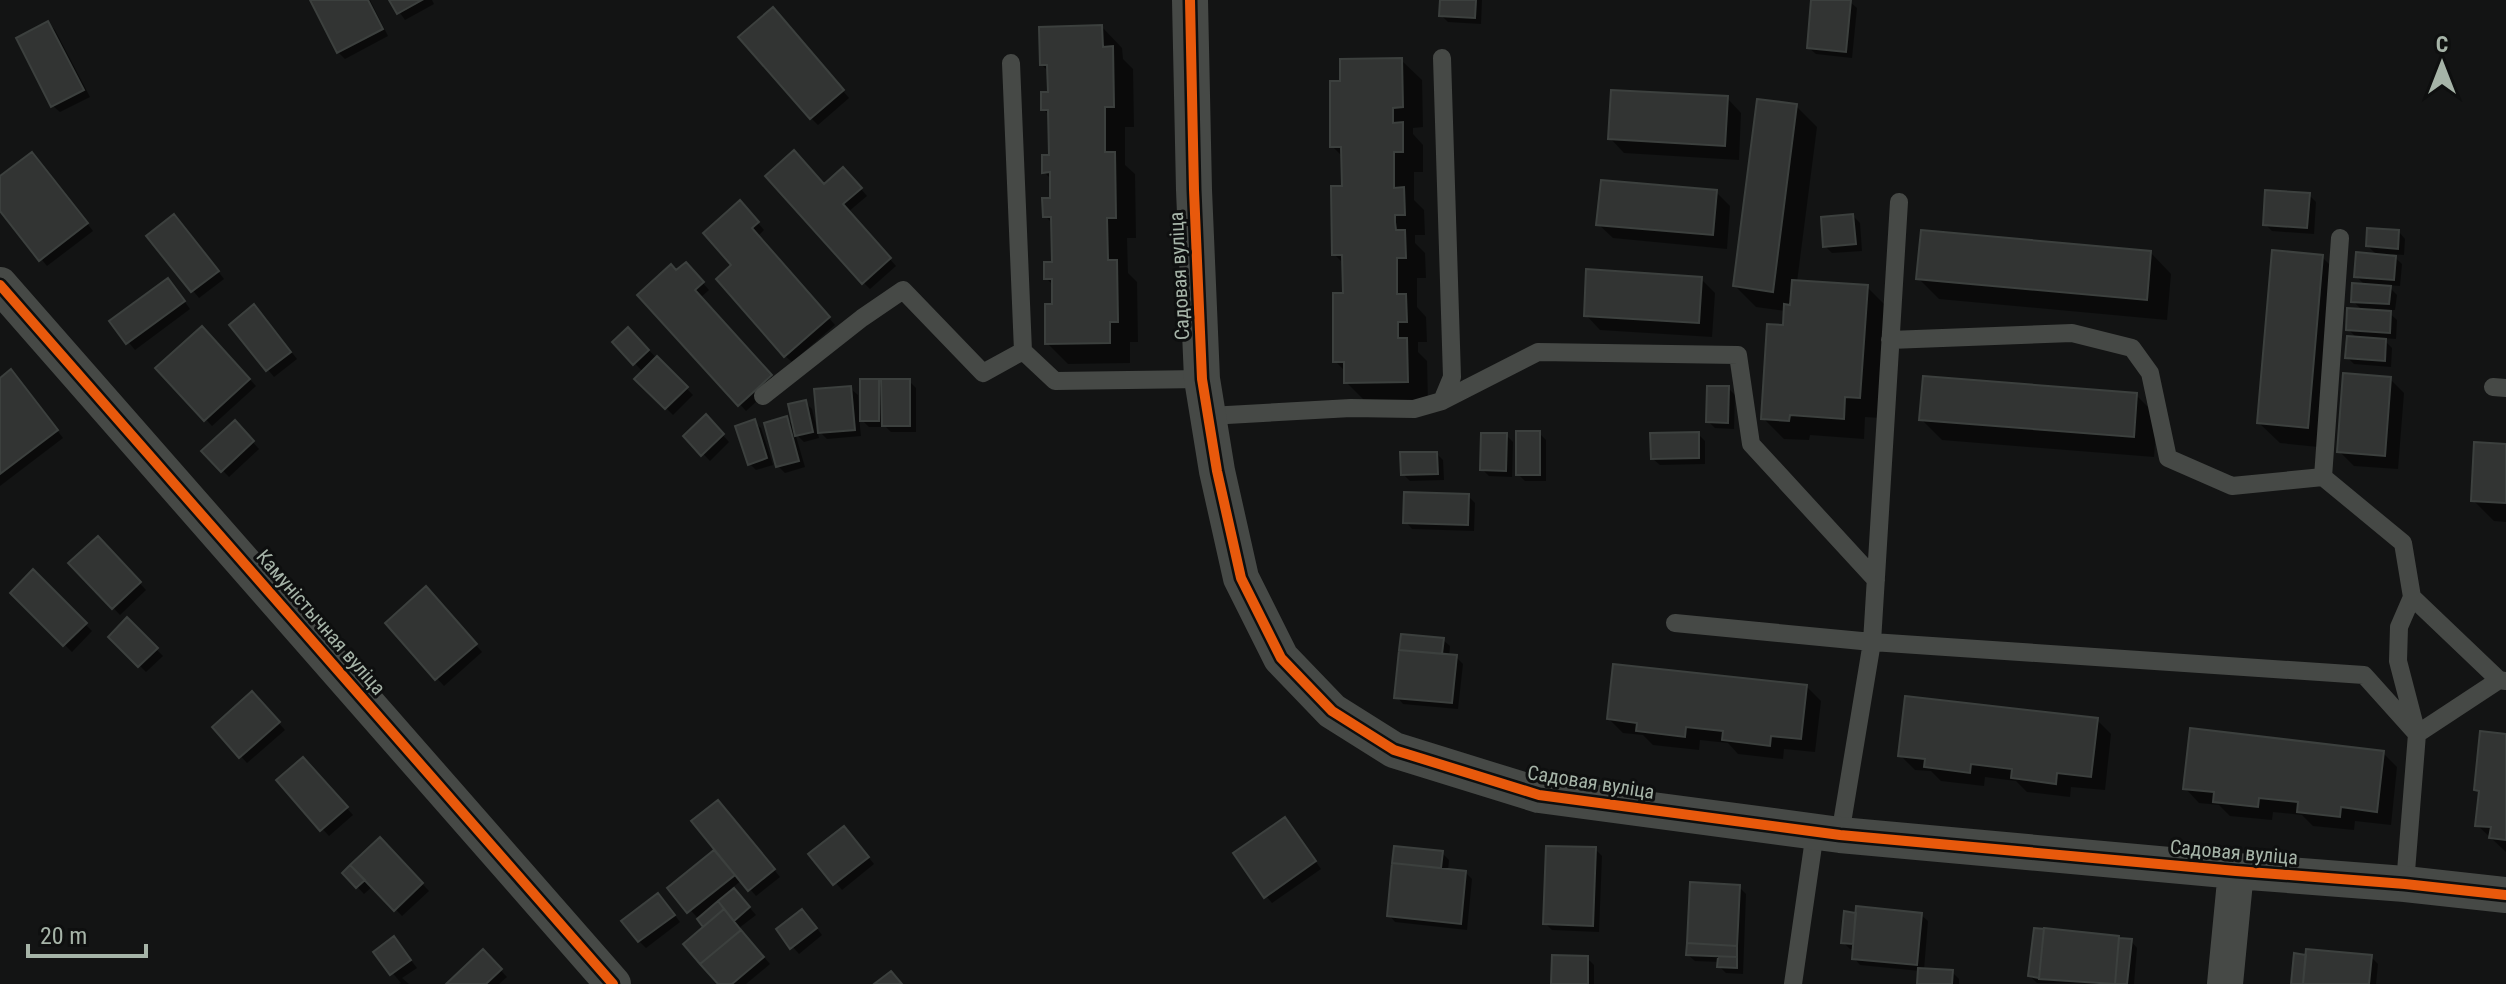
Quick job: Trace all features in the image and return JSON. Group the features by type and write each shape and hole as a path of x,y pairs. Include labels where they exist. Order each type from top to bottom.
{"street":[{"name":"Садовая вуліца","path":"1190,0 1202,379 1217,471 1241,578 1281,658 1332,711 1394,750 1539,795 1828,833 2506,895"},
{"name":"Камуністычная вуліца","path":"0,285 613,984"},
{"path":"2225,984 2236,871"}],"lane":[{"path":"1442,58 1452,377 1442,401"},
{"path":"1011,63 1023,351 1055,381 1202,379"},
{"path":"1793,984 1872,642 1899,202"},
{"path":"2323,477 2340,238"},
{"path":"763,396 862,318 903,290 983,373 1023,351"},
{"path":"1890,340 2072,333 2132,348 2150,373 2168,458 2232,486 2323,477 2403,543 2412,597 2399,627 2398,661 2417,734 2405,884"},
{"path":"1209,416 1351,408 1414,409 1442,401 1538,352 1738,355 1751,444 1876,580"},
{"path":"2412,597 2502,681 2417,734"},
{"path":"1675,623 1872,642 2364,675 2417,734"}],"building":[{"path":"310,0 368,0 383,29 337,53"},
{"path":"389,0 422,0 397,14"},
{"path":"1440,0 1476,0 1475,18 1439,16"},
{"path":"1811,0 1851,0 1846,52 1807,48"},
{"path":"773,7 844,90 810,119 738,37"},
{"path":"48,21 84,90 51,107 16,38"},
{"path":"1102,25 1103,47 1113,46 1114,107 1105,107 1105,152 1115,152 1116,218 1107,218 1108,260 1117,260 1118,322 1110,322 1110,343 1045,344 1045,304 1052,304 1052,279 1044,279 1044,262 1052,262 1051,217 1043,217 1042,198 1050,198 1050,172 1042,173 1042,155 1049,155 1048,110 1041,110 1041,92 1048,92 1047,65 1040,65 1039,27"},
{"path":"1402,58 1403,107 1393,108 1393,123 1403,122 1403,152 1394,152 1394,188 1404,187 1405,215 1395,215 1395,222 1396,230 1405,230 1406,258 1397,258 1397,294 1406,294 1407,322 1398,322 1398,338 1407,338 1408,382 1344,383 1344,362 1333,362 1333,293 1343,293 1342,255 1332,255 1331,186 1342,186 1341,147 1330,147 1330,81 1340,81 1340,59"},
{"path":"1611,90 1728,96 1725,146 1608,139"},
{"path":"1757,99 1797,104 1773,292 1733,286"},
{"path":"794,150 824,184 843,167 862,188 843,204 891,258 862,284 765,176"},
{"path":"32,152 88,223 39,261 0,211 0,176"},
{"path":"1601,180 1717,190 1713,235 1596,225"},
{"path":"2265,190 2310,193 2307,228 2263,225"},
{"path":"740,200 759,222 752,228 830,317 784,357 716,279 731,265 703,233"},
{"path":"174,214 219,271 191,292 146,236"},
{"path":"1853,214 1856,244 1823,247 1821,217"},
{"path":"2367,228 2399,230 2398,249 2366,246"},
{"path":"1921,230 2151,251 2147,300 1916,279"},
{"path":"2272,250 2323,255 2308,428 2257,423"},
{"path":"2356,252 2396,256 2394,280 2354,277"},
{"path":"686,262 704,282 695,290 772,375 738,406 637,295 671,264 676,270"},
{"path":"1586,269 1702,277 1699,323 1584,316"},
{"path":"168,278 185,301 126,344 109,321"},
{"path":"1792,280 1868,285 1860,398 1845,397 1844,419 1790,415 1789,421 1761,419 1767,324 1783,325 1784,304 1790,305"},
{"path":"2352,283 2391,286 2389,304 2351,302"},
{"path":"254,304 291,352 266,371 229,325"},
{"path":"2347,308 2391,311 2390,333 2346,330"},
{"path":"202,326 250,379 204,421 155,368"},
{"path":"628,327 649,350 633,365 612,342"},
{"path":"2347,336 2386,339 2385,361 2345,358"},
{"path":"657,356 688,387 665,409 634,379"},
{"path":"11,369 58,430 0,474 0,378"},
{"path":"2343,373 2391,377 2385,456 2337,452"},
{"path":"1923,376 2137,393 2134,437 1919,420"},
{"path":"860,379 879,379 879,421 860,421"},
{"path":"881,379 910,379 910,426 882,426"},
{"path":"851,386 855,430 818,433 814,389"},
{"path":"1707,386 1729,386 1728,423 1706,422"},
{"path":"806,400 813,432 795,436 788,404"},
{"path":"706,414 724,434 701,456 683,436"},
{"path":"787,416 799,461 776,467 764,423"},
{"path":"755,419 767,458 748,465 735,426"},
{"path":"235,420 254,441 221,472 201,451"},
{"path":"1516,431 1540,431 1540,475 1516,475"},
{"path":"1699,432 1699,458 1651,459 1650,433"},
{"path":"1481,433 1507,433 1506,471 1480,470"},
{"path":"2474,442 2506,444 2506,503 2471,501"},
{"path":"1400,452 1437,452 1438,474 1401,475"},
{"path":"1404,492 1469,494 1468,525 1403,523"},
{"path":"98,536 141,582 112,609 68,563"},
{"path":"33,569 87,623 63,646 10,593"},
{"path":"426,586 477,644 435,680 385,623"},
{"path":"127,617 158,648 138,667 108,637"},
{"path":"1401,634 1444,638 1442,654 1399,650"},
{"path":"1399,650 1457,655 1452,703 1394,698"},
{"path":"1613,664 1807,685 1801,739 1771,736 1770,746 1722,740 1723,731 1686,727 1685,737 1636,731 1637,723 1607,719"},
{"path":"252,691 280,722 239,758 212,727"},
{"path":"1905,696 2098,718 2091,777 2057,773 2056,784 2011,778 2012,769 1971,764 1970,773 1924,767 1925,759 1898,756"},
{"path":"2190,728 2384,751 2377,812 2341,807 2340,817 2297,812 2298,802 2259,798 2258,807 2213,802 2214,792 2183,789"},
{"path":"2480,731 2506,734 2506,840 2489,838 2491,827 2475,826 2479,791 2474,790"},
{"path":"303,757 348,807 320,831 276,780"},
{"path":"718,800 775,869 748,891 691,821"},
{"path":"1285,817 1316,861 1264,898 1233,853"},
{"path":"844,826 869,857 833,885 808,854"},
{"path":"380,837 423,883 394,911 350,865"},
{"path":"1394,846 1443,851 1441,868 1392,863"},
{"path":"1546,846 1596,847 1593,926 1543,924"},
{"path":"714,850 735,875 687,913 667,888"},
{"path":"1392,863 1466,871 1461,924 1387,916"},
{"path":"350,865 365,880 356,888 342,873"},
{"path":"1690,882 1740,885 1737,946 1687,943"},
{"path":"734,888 750,907 734,921 718,901"},
{"path":"658,893 675,915 638,942 621,921"},
{"path":"718,901 724,909 703,927 697,919"},
{"path":"1856,906 1922,913 1917,965 1852,959"},
{"path":"724,909 741,930 700,964 683,944"},
{"path":"802,909 817,928 790,949 776,929"},
{"path":"1844,911 1856,913 1853,944 1841,943"},
{"path":"2034,928 2044,929 2039,978 2028,976"},
{"path":"2044,928 2119,936 2115,984 2039,979"},
{"path":"741,930 764,957 732,984 718,984 700,964"},
{"path":"394,936 411,960 390,975 373,952"},
{"path":"2119,938 2132,939 2127,984 2115,984"},
{"path":"1687,943 1737,946 1737,957 1686,955"},
{"path":"483,949 502,969 486,984 446,984"},
{"path":"2306,949 2372,955 2369,984 2303,984"},
{"path":"2294,953 2306,955 2303,984 2291,984"},
{"path":"1552,955 1588,956 1588,984 1551,984"},
{"path":"1718,957 1737,957 1737,968 1717,967"},
{"path":"1918,968 1953,970 1952,984 1917,984"},
{"path":"891,971 902,984 874,984"}],"cycle path":[{"path":"1190,0 1202,379 1217,471 1241,578 1281,658 1332,711 1394,750 1539,795 1840,835 2506,895"},
{"path":"0,285 613,984"}]}
